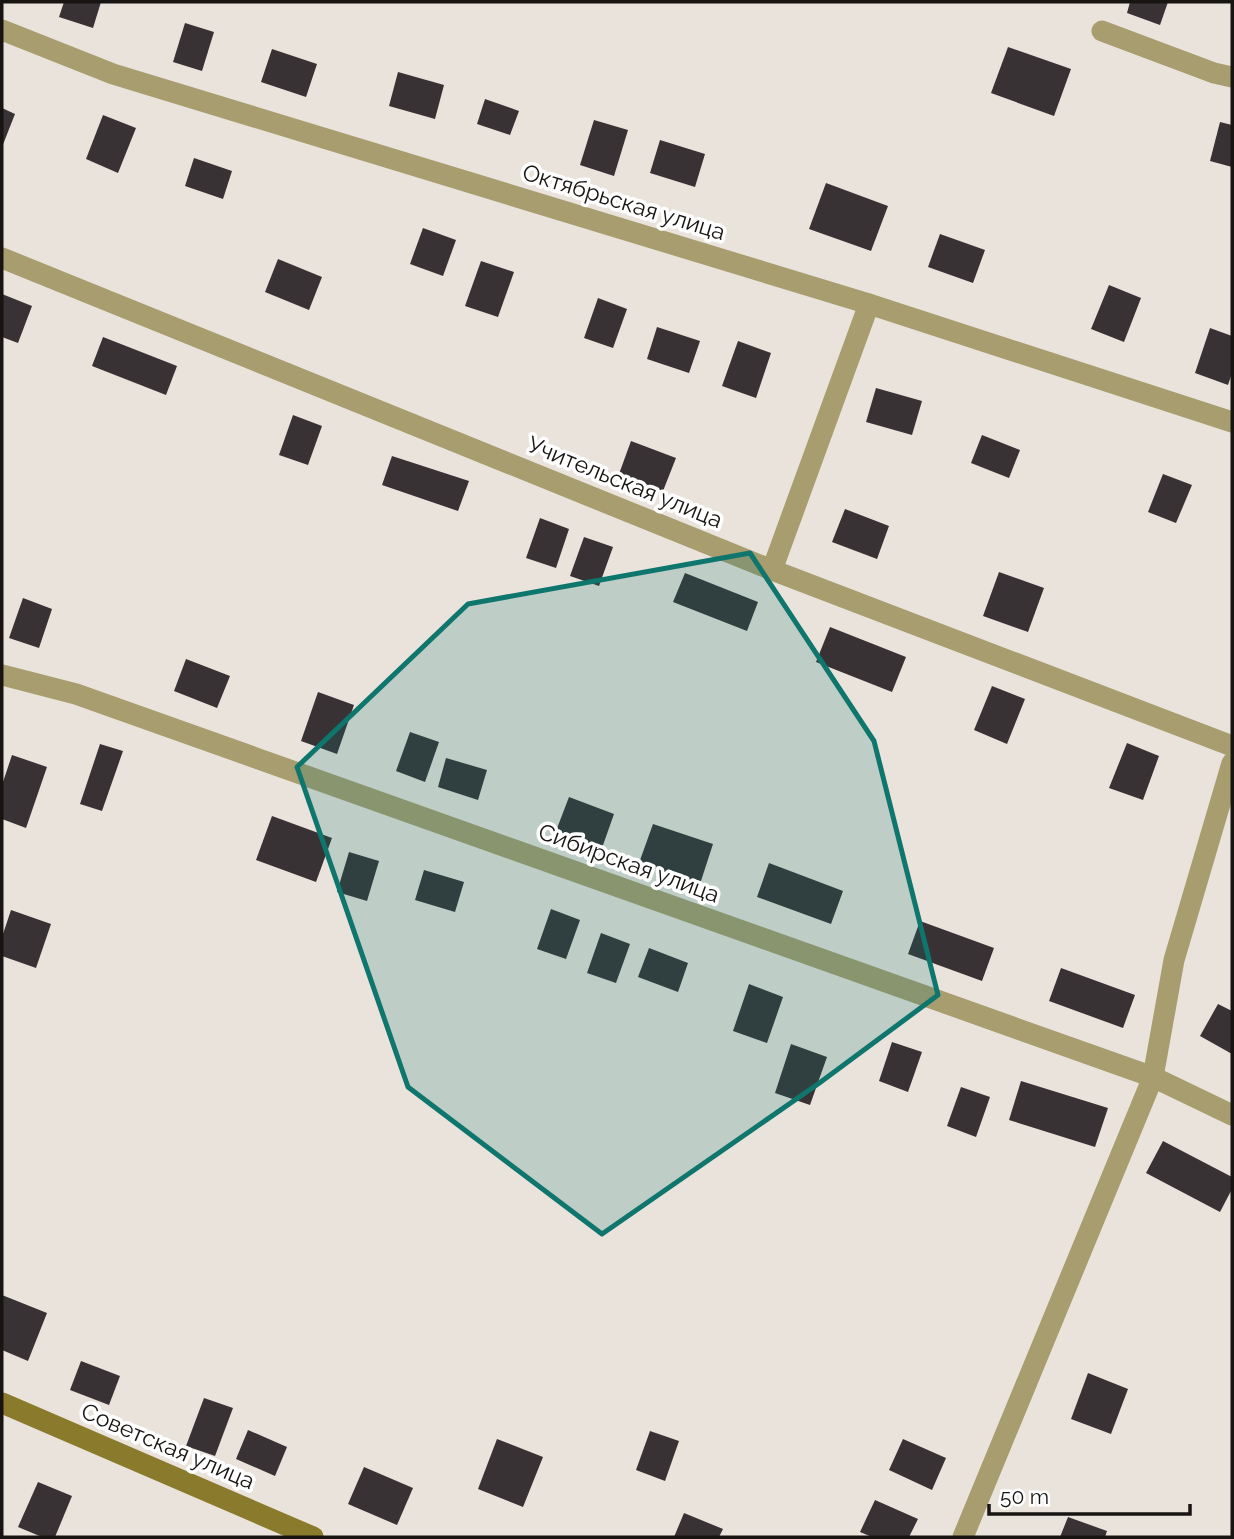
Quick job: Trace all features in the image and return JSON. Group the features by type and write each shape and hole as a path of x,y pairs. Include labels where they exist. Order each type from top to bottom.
{"main road":[{"name":"Советская улица","path":"2,1403 313,1537"}],"street":[{"name":"Октябрьская улица","path":"2,30 113,74 869,304 1232,422"},
{"path":"1102,32 1214,73 1232,77"},
{"name":"Учительская улица","path":"2,258 772,570 1232,746"},
{"path":"772,570 869,304"},
{"name":"Сибирская улица","path":"2,676 76,694 1153,1077 1232,1115"},
{"path":"963,1537 1153,1077 1174,960 1232,763"}],"highlighted area":[{"path":"750,553 874,741 938,995 818,1084 602,1234 408,1087 297,767 468,604"}],"building":[{"path":"64,2 101,2 93,28 59,17"},
{"path":"1130,2 1168,2 1160,25 1127,13"},
{"path":"185,23 214,32 202,71 173,62"},
{"path":"1008,47 1071,69 1054,116 991,93"},
{"path":"272,49 317,64 306,97 261,82"},
{"path":"398,72 444,85 435,119 389,106"},
{"path":"485,99 519,111 510,135 477,124"},
{"path":"2,108 15,114 2,147"},
{"path":"103,115 136,128 118,173 86,159"},
{"path":"594,120 628,130 614,176 580,165"},
{"path":"1220,122 1232,125 1232,167 1210,161"},
{"path":"660,140 705,154 695,187 650,173"},
{"path":"194,158 232,171 223,199 185,186"},
{"path":"826,183 888,206 871,251 809,229"},
{"path":"423,228 456,240 443,276 410,264"},
{"path":"940,234 985,250 973,283 928,267"},
{"path":"278,259 322,277 309,310 265,292"},
{"path":"481,261 514,272 498,317 465,306"},
{"path":"1109,285 1141,298 1124,342 1091,329"},
{"path":"2,294 32,306 18,343 2,337"},
{"path":"598,298 627,309 613,348 584,338"},
{"path":"657,327 700,341 689,373 647,359"},
{"path":"1210,328 1232,336 1232,373 1228,385 1195,373"},
{"path":"103,337 177,366 166,395 92,366"},
{"path":"738,341 771,353 756,398 722,386"},
{"path":"876,388 922,401 912,435 866,422"},
{"path":"293,415 322,426 308,465 279,455"},
{"path":"982,435 1020,450 1009,478 971,463"},
{"path":"631,441 676,458 663,491 619,474"},
{"path":"392,456 469,481 458,511 382,485"},
{"path":"1163,474 1192,485 1176,523 1148,512"},
{"path":"845,509 889,526 877,559 832,542"},
{"path":"540,518 569,529 556,568 526,558"},
{"path":"584,537 613,547 599,586 570,576"},
{"path":"999,572 1044,588 1028,632 983,616"},
{"path":"685,573 758,602 747,631 673,602"},
{"path":"23,598 52,609 39,648 9,638"},
{"path":"830,627 906,657 892,692 816,662"},
{"path":"186,659 230,676 217,708 174,691"},
{"path":"992,686 1025,699 1007,744 974,730"},
{"path":"318,692 354,705 337,754 301,741"},
{"path":"410,732 439,742 425,782 396,771"},
{"path":"1127,743 1159,756 1143,800 1109,788"},
{"path":"100,744 123,751 102,811 80,804"},
{"path":"12,755 47,767 26,828 2,819 2,785"},
{"path":"446,758 487,770 478,800 438,787"},
{"path":"569,797 614,814 602,848 556,831"},
{"path":"272,816 332,838 316,882 256,860"},
{"path":"653,824 713,844 700,884 639,863"},
{"path":"349,852 379,861 367,901 337,892"},
{"path":"769,863 843,891 831,924 757,897"},
{"path":"424,870 464,882 455,912 415,900"},
{"path":"551,909 580,920 566,959 537,949"},
{"path":"11,910 51,924 36,968 2,956 2,937"},
{"path":"920,921 994,948 982,981 908,954"},
{"path":"601,933 630,944 616,983 587,973"},
{"path":"649,948 688,963 678,992 638,977"},
{"path":"1061,968 1135,995 1123,1028 1049,1001"},
{"path":"749,984 783,997 767,1043 733,1031"},
{"path":"1218,1004 1232,1011 1232,1054 1200,1036"},
{"path":"892,1042 922,1052 908,1092 879,1081"},
{"path":"791,1044 827,1057 810,1105 775,1093"},
{"path":"1021,1081 1108,1108 1095,1147 1009,1120"},
{"path":"961,1087 990,1097 976,1137 947,1126"},
{"path":"1163,1141 1232,1177 1232,1189 1220,1212 1146,1173"},
{"path":"2,1295 47,1313 28,1361 2,1350"},
{"path":"81,1361 120,1376 109,1405 70,1390"},
{"path":"1088,1373 1128,1389 1111,1434 1071,1419"},
{"path":"204,1398 233,1408 215,1456 186,1446"},
{"path":"248,1430 287,1447 275,1476 236,1459"},
{"path":"650,1431 679,1441 665,1481 636,1470"},
{"path":"497,1439 543,1457 523,1507 478,1489"},
{"path":"903,1439 946,1458 932,1490 889,1470"},
{"path":"364,1467 413,1488 397,1525 348,1504"},
{"path":"38,1482 72,1496 55,1537 42,1537 18,1527"},
{"path":"875,1500 918,1519 909,1537 872,1537 860,1532"},
{"path":"684,1513 723,1529 719,1537 674,1537"},
{"path":"1068,1517 1107,1531 1105,1537 1060,1537"}]}
